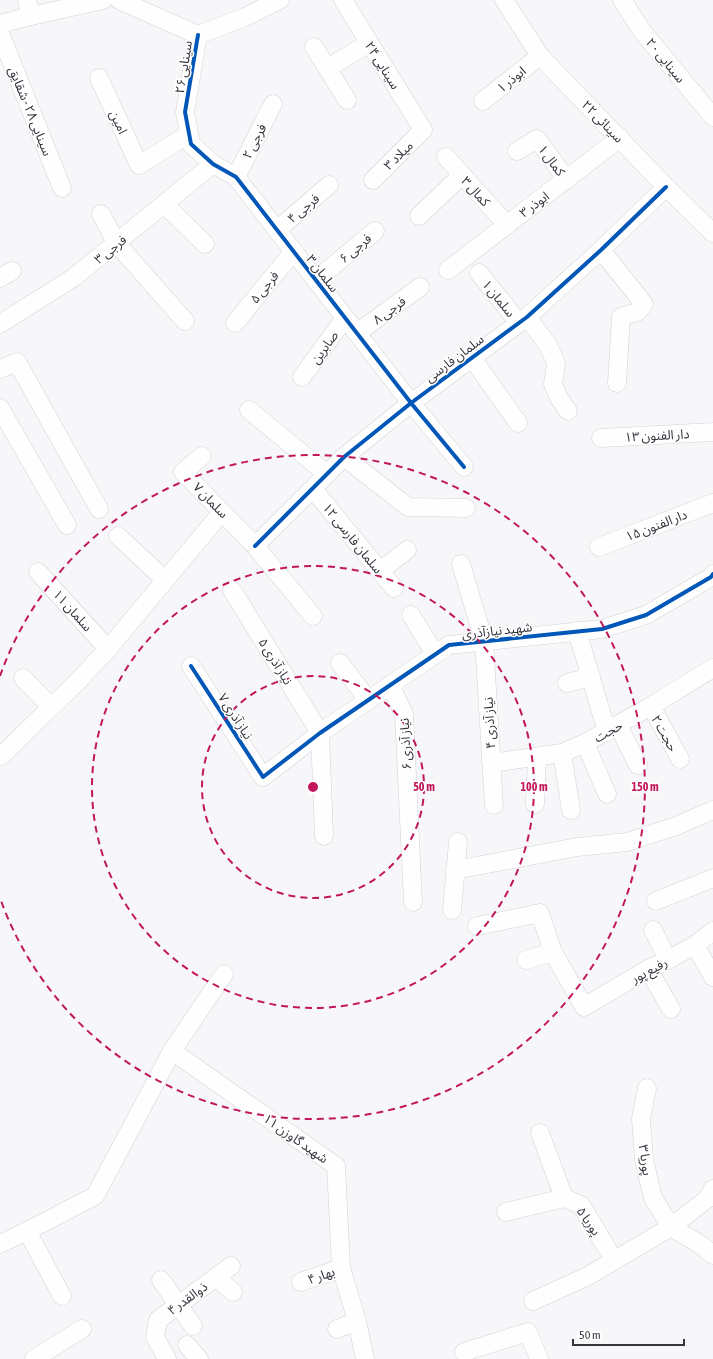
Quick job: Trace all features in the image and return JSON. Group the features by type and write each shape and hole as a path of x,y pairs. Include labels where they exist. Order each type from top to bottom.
{"street":[{"path":"0,24 29,8 103,0"},
{"path":"119,0 198,35 245,17 280,0"},
{"name":"سینایی ۲۴","path":"343,0 424,130"},
{"name":"سینائی ۲۲","path":"504,0 540,56 666,187 713,233"},
{"name":"سینایی ۲۰","path":"622,0 642,31 713,117"},
{"name":"سینایی ۲۸ - شقایق","path":"0,33 62,188"},
{"name":"سینایی ۲۶","path":"198,35 186,112 191,144 213,164"},
{"path":"328,68 369,43"},
{"path":"314,46 348,100"},
{"name":"ابوذر ۱","path":"483,101 540,56"},
{"name":"امین","path":"99,78 140,165 189,134"},
{"name":"فرجی ۲","path":"236,177 273,104"},
{"name":"میلاد ۳","path":"373,180 424,130"},
{"name":"ابوذر ۳","path":"448,270 620,138"},
{"name":"کمال ۱","path":"517,151 537,140 567,180"},
{"name":"کمال ۳","path":"446,157 507,225"},
{"name":"سلمان ۳","path":"213,164 236,177 411,402 464,467"},
{"name":"فرجی ۳","path":"0,324 73,278 117,244 213,164"},
{"path":"419,216 462,175"},
{"name":"فرجی ۴","path":"277,230 329,186"},
{"name":"سلمان فارسی","path":"255,546 344,457 411,402 523,320 601,250 666,187"},
{"path":"164,204 205,244"},
{"path":"102,214 117,244 185,321"},
{"name":"فرجی ۶","path":"316,280 375,231"},
{"path":"601,250 644,304 637,312 621,317 617,383"},
{"name":"فرجی ۵","path":"235,323 294,251"},
{"name":"سلمان ۱","path":"479,274 548,345 556,363 553,384 559,398 568,411"},
{"name":"فرجی ۸","path":"357,333 420,287"},
{"name":"صابرین","path":"302,377 345,318"},
{"path":"472,358 518,423"},
{"path":"0,369 17,362 99,509"},
{"path":"0,408 67,525"},
{"path":"249,410 327,474"},
{"name":"دار الفنون ۱۳","path":"601,438 713,432"},
{"name":"سلمان ۷","path":"202,456 183,472 255,546 313,616"},
{"path":"344,457 408,507 466,508"},
{"name":"سلمان فارسی ۱۲","path":"313,489 394,588"},
{"name":"دار الفنون ۱۵","path":"599,547 713,503"},
{"path":"1,756 78,682 108,649 222,512"},
{"path":"118,536 165,580"},
{"path":"380,571 407,550"},
{"name":"نیاز آذری ۴","path":"461,564 484,641 494,805"},
{"name":"سلمان ۱۱","path":"38,572 108,649"},
{"name":"شهید نیازآذری","path":"263,777 320,732 449,645 602,629 646,615 713,574"},
{"name":"نیاز آذری ۵","path":"232,590 320,732"},
{"path":"411,615 435,654"},
{"path":"577,631 591,677 612,729 638,765"},
{"path":"340,662 368,700"},
{"name":"نیاز آذری ۷","path":"191,666 263,777"},
{"name":"حجت","path":"491,763 562,753 612,729 713,668"},
{"path":"567,683 591,677"},
{"path":"24,678 51,707"},
{"name":"نیاز آذری ۶","path":"390,685 404,714 413,902"},
{"name":"حجت ۲","path":"650,706 680,759"},
{"path":"320,732 324,836"},
{"path":"585,743 607,794"},
{"path":"562,753 570,810"},
{"path":"535,804 537,757"},
{"path":"455,870 577,848 627,842 676,826 713,810"},
{"path":"452,910 458,842"},
{"path":"656,901 713,878"},
{"path":"477,926 540,913 553,952 526,960"},
{"path":"653,930 668,960"},
{"name":"رفیع پور","path":"553,952 584,1007 648,969 695,945 713,931"},
{"path":"695,945 713,977"},
{"path":"648,969 671,1009"},
{"path":"0,1244 27,1232 95,1196 172,1051 224,974"},
{"name":"شهید گاوزن ۱۱","path":"172,1051 336,1166 341,1268 366,1359"},
{"name":"پوریا ۳","path":"647,1088 641,1119 644,1160 653,1198 671,1227"},
{"path":"540,1133 564,1198"},
{"path":"533,1301 588,1276 671,1227 707,1199 713,1189"},
{"name":"پوریا ۵","path":"506,1212 564,1198 581,1205 614,1260"},
{"path":"671,1227 701,1245 713,1255"},
{"path":"27,1232 62,1296"},
{"name":"ذوالقدر ۴","path":"167,1359 155,1337 158,1320 231,1266"},
{"name":"بهار ۴","path":"301,1282 341,1268"},
{"path":"216,1277 233,1292"},
{"path":"161,1280 193,1326"},
{"path":"337,1329 356,1321"},
{"path":"34,1359 82,1329"},
{"path":"464,1352 528,1332 539,1359"},
{"path":"187,1345 200,1359"}],"cycle path":[{"path":"198,35 185,112 191,144 213,164 236,177 411,403 464,467"},
{"path":"255,546 344,457 411,403 527,317 601,250 666,187"},
{"path":"191,666 263,777 320,733 449,645 602,629 646,615 711,577 713,574"}]}
